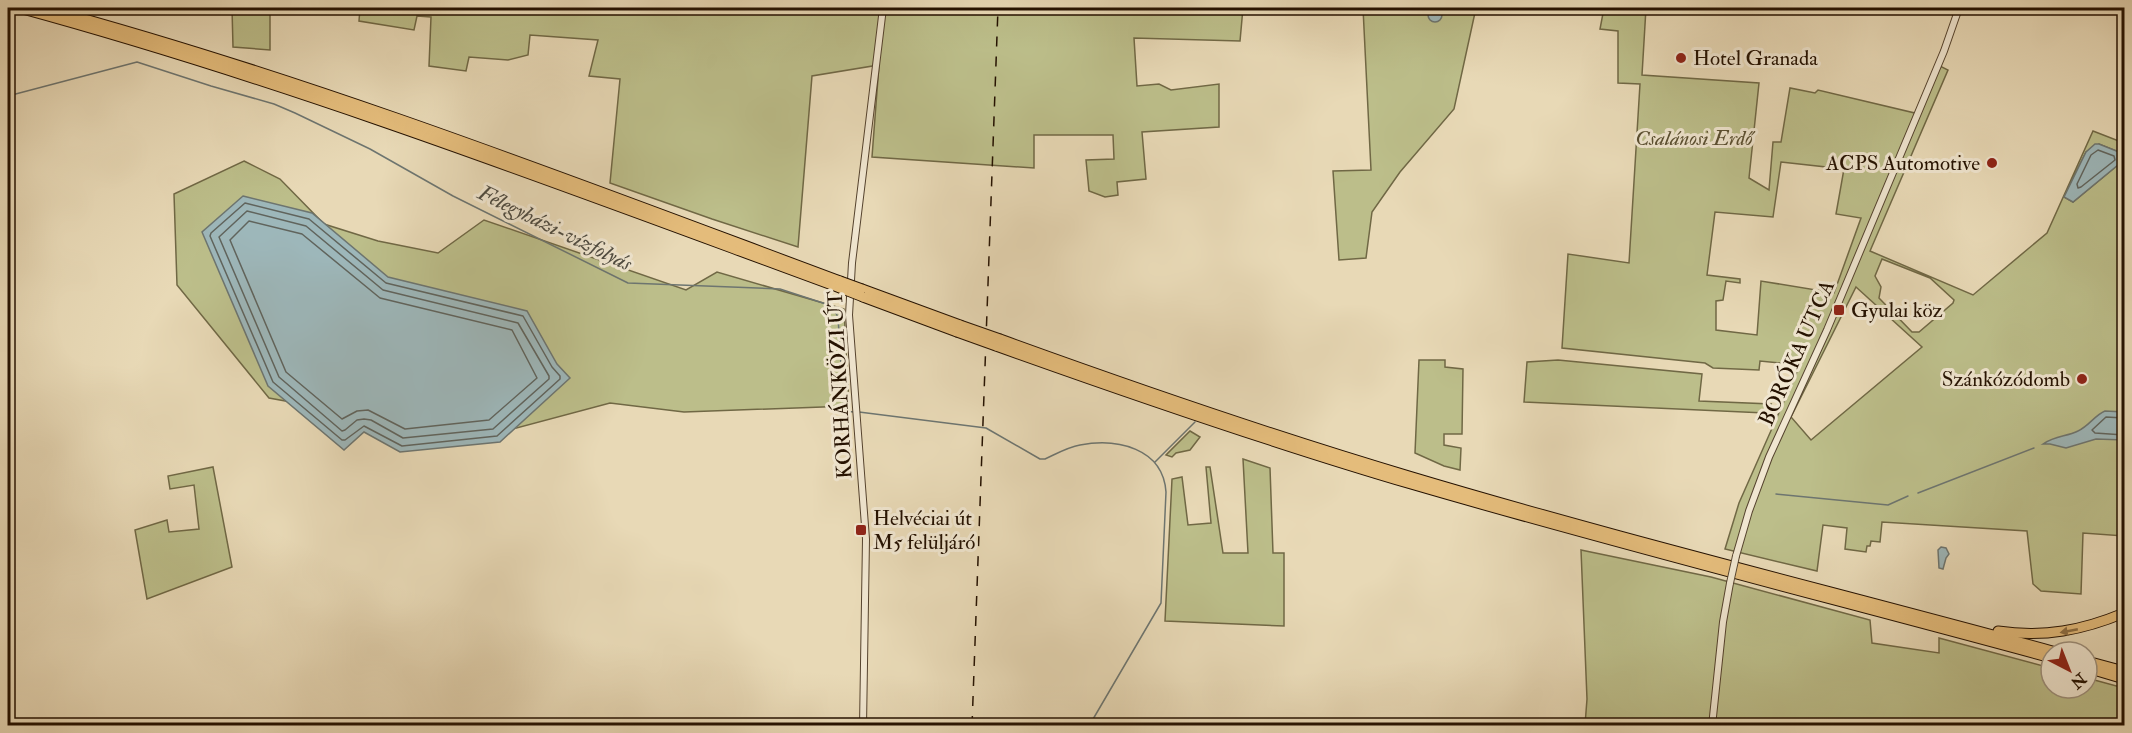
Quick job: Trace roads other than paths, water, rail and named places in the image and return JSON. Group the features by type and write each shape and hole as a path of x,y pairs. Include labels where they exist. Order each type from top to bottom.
{"highway":[{"path":"19,8 177,53 343,108 840,284"},
{"path":"45,8 180,46 519,162 862,293 1209,420 1410,484 2039,655"},
{"path":"998,343 1412,477 2039,647"},
{"path":"1944,622 1956,622 2017,634 2054,634 2084,628 2124,613"},
{"path":"2099,664 2124,671"},
{"path":"2099,672 2124,679"}],"street":[{"name":"KORHÁNKÖZI ÚT","path":"862,726 866,539 849,315 851,280 883,8"},
{"name":"BORÓKA UTCA","path":"1712,726 1722,630 1730,583 1736,556 1763,473 1827,330 1944,51 1959,8"}],"water":[{"path":"1435,8 1440,10 1442,15 1440,20 1435,22 1430,20 1428,15 1430,10"},
{"path":"2095,144 2124,154 2124,160 2073,202 2064,197 2086,152"},
{"path":"243,196 312,213 388,277 527,311 557,364 570,378 500,442 400,452 364,432 344,450 268,386 202,232"},
{"path":"2105,411 2124,412 2124,440 2096,439 2066,448 2043,444 2078,431"},
{"path":"1941,547 1946,548 1949,554 1943,569 1939,568 1938,550"}],"waterway":[{"name":"Félegyházi-vízfolyás","path":"8,96 137,62 274,104 295,113 370,149 453,196 628,283 780,289 832,306 838,317 844,411 854,412"},
{"name":"Félegyházi-vízfolyás","path":"859,412 986,428 1040,459 1076,446 1109,443 1136,449 1156,465 1163,477 1166,492 1161,603 1089,726"},
{"path":"1155,462 1195,422"},
{"path":"1918,493 2034,448"},
{"path":"1776,494 1888,505 1908,496"}],"railway":[{"path":"972,726 998,8"}],"place":[{"name":"Hotel Granada","path":"1681,58"},
{"name":"ACPS Automotive","path":"1992,163"},
{"name":"Gyulai köz","path":"1839,310"},
{"name":"Szánkózódomb","path":"2082,379"},
{"name":"Helvéciai út M5 felüljáró","path":"861,530"}],"park label":[{"name":"Csalánosi Erdő","path":"1694,138"}]}
